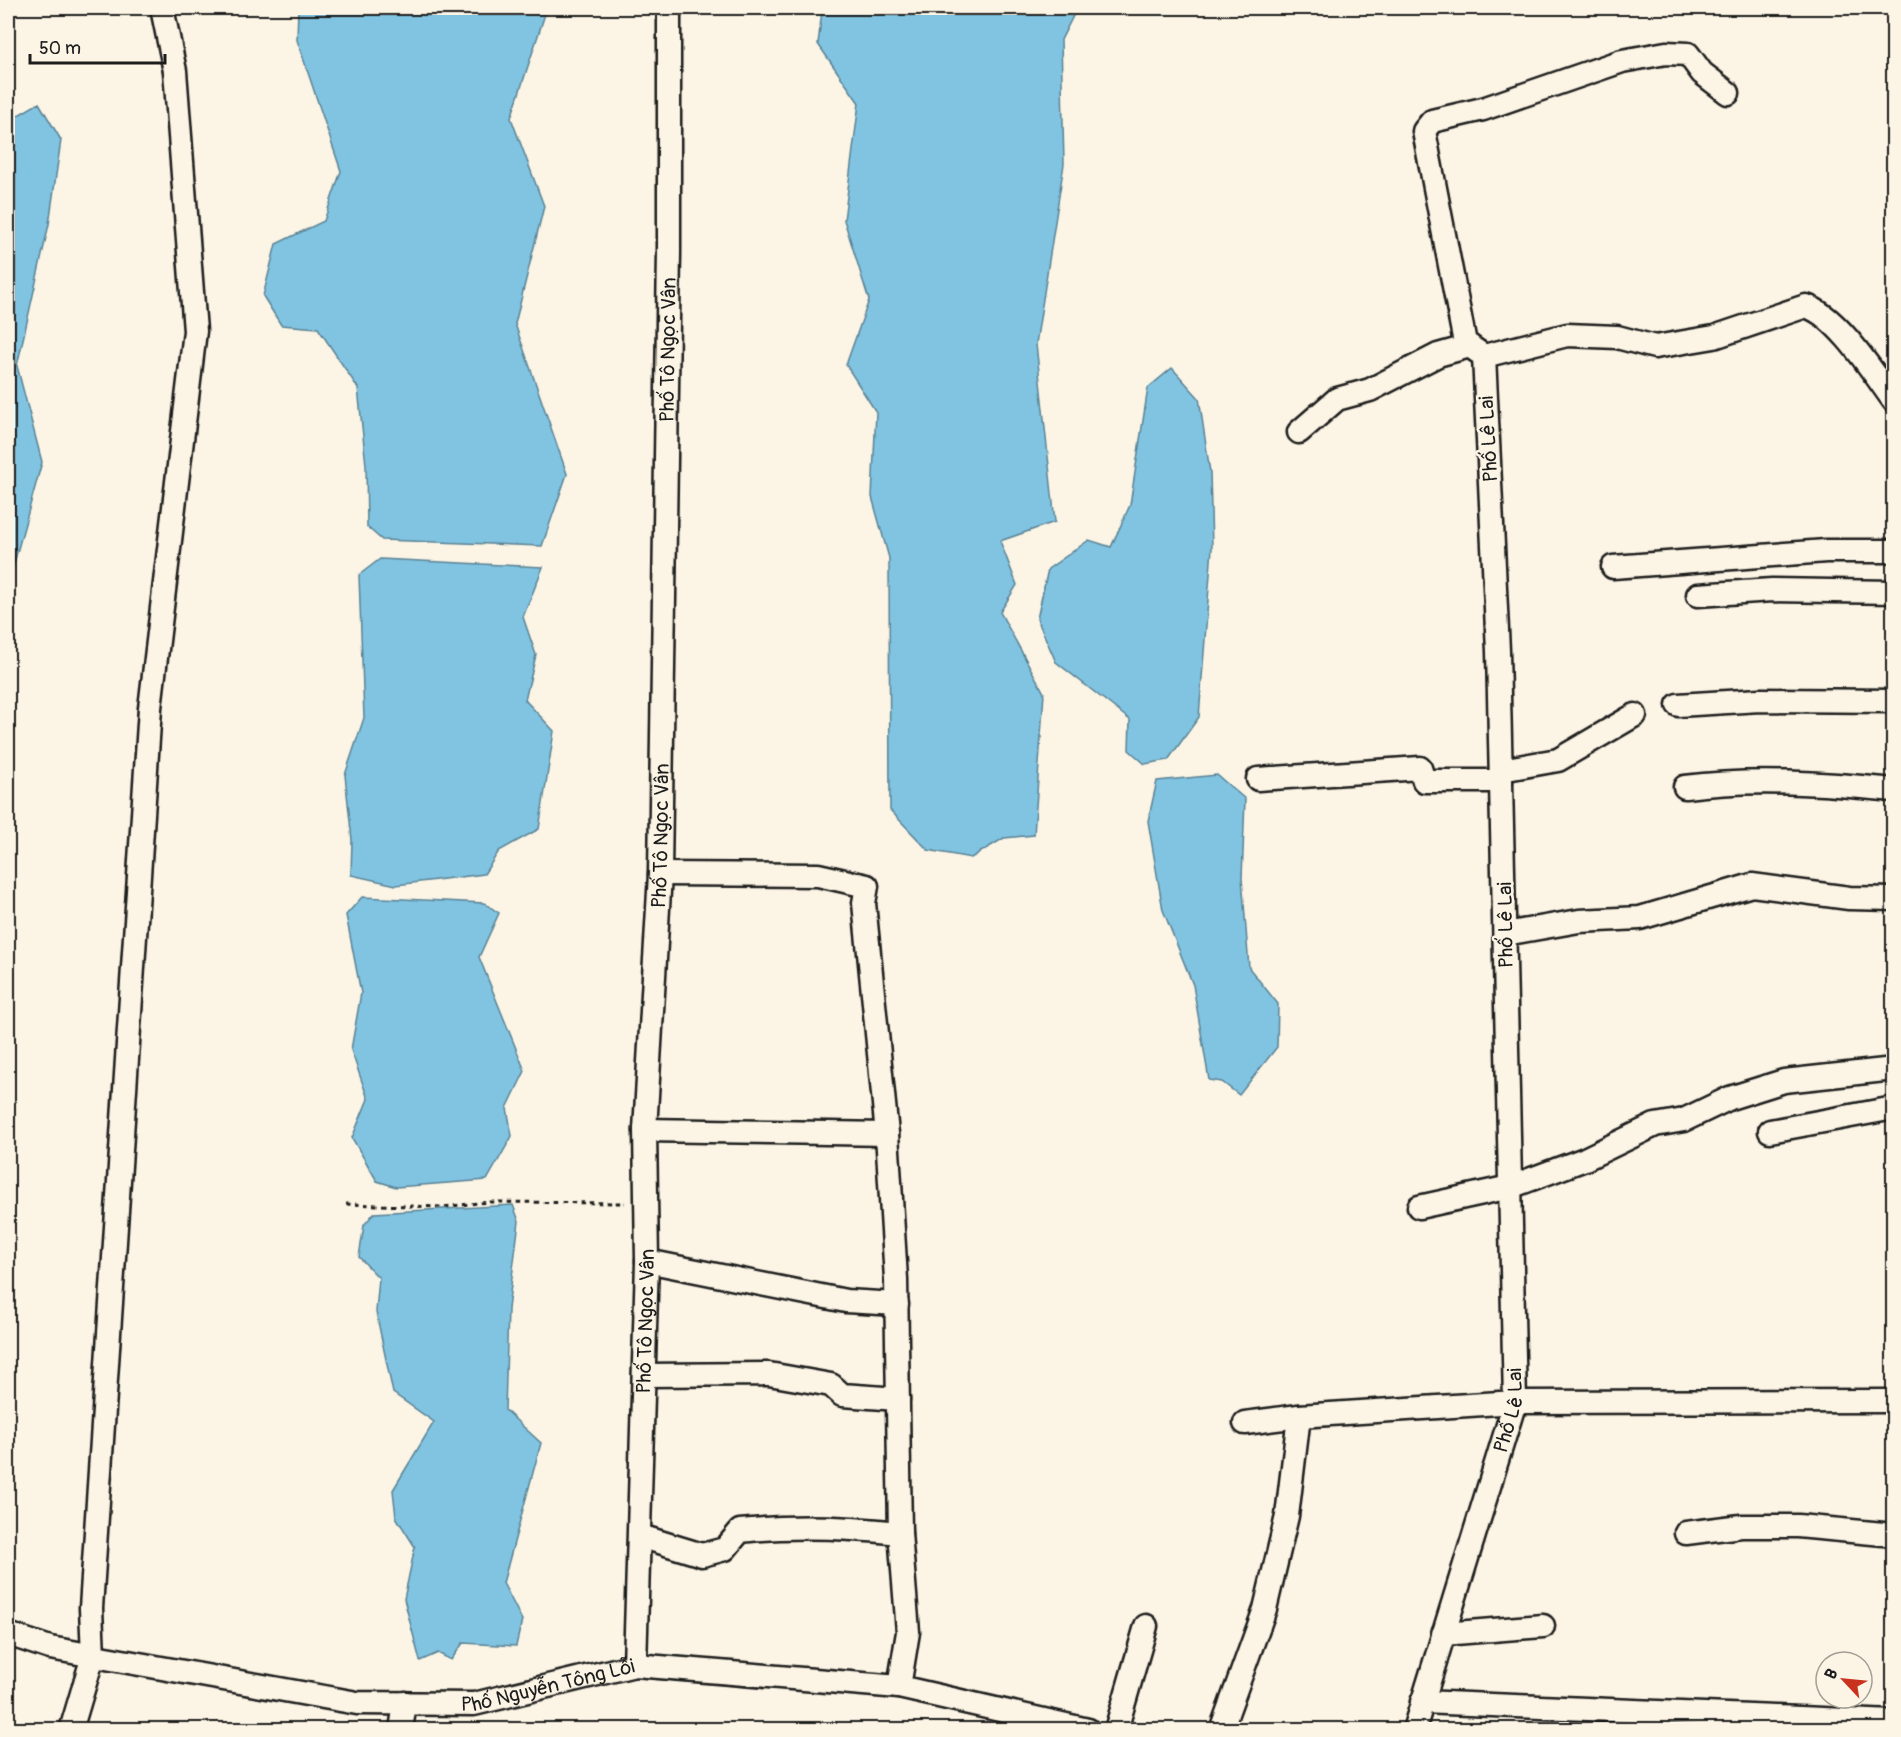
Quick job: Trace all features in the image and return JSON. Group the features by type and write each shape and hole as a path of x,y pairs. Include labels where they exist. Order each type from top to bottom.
{"street":[{"path":"71,1730 93,1656 91,1608 150,708 195,331 175,71 162,8"},
{"name":"Phố Tô Ngọc Vân","path":"635,1665 647,1261 645,1130 660,874 669,251 669,8"},
{"name":"Phố Lê Lai","path":"1414,1730 1515,1402 1498,651 1477,351 1466,343 1424,137 1427,125 1432,121 1484,109 1622,61 1666,53 1688,54 1702,73 1728,93"},
{"path":"1299,432 1337,399 1370,390 1438,355 1477,351 1567,335 1617,337 1655,347 1714,337 1806,306 1817,310 1831,323 1893,401"},
{"path":"1613,567 1826,551 1893,551"},
{"path":"1698,595 1773,590 1893,592"},
{"path":"1678,705 1760,700 1893,701"},
{"path":"1258,779 1420,768 1424,782 1501,776 1558,760 1635,715"},
{"path":"1685,787 1715,783 1795,783 1893,790"},
{"path":"660,874 818,875 867,886 864,903 887,1134 897,1304 900,1533 908,1632 899,1687"},
{"path":"1505,934 1579,921 1640,918 1752,885 1849,897 1893,899"},
{"path":"1419,1207 1510,1187 1585,1159 1654,1125 1684,1120 1730,1098 1784,1081 1893,1069"},
{"path":"1770,1131 1893,1108"},
{"path":"645,1130 887,1134"},
{"path":"647,1261 846,1301 897,1304"},
{"path":"644,1375 769,1374 831,1385 842,1395 898,1399"},
{"path":"1245,1423 1299,1416 1515,1402 1893,1401"},
{"path":"1221,1730 1265,1609 1287,1516 1299,1416"},
{"path":"1686,1533 1741,1526 1798,1526 1893,1535"},
{"path":"640,1536 702,1555 725,1549 740,1531 777,1527 868,1529 900,1533"},
{"path":"1116,1730 1146,1626"},
{"path":"1443,1634 1543,1626"},
{"name":"Phố Nguyễn Tông Lỗi","path":"8,1634 50,1648 357,1703 474,1704 635,1665 899,1687 1082,1728"},
{"path":"1422,1702 1893,1722"},
{"path":"401,1730 405,1703"}],"path":[{"path":"346,1204 442,1207 489,1202 645,1203"}],"water":[{"path":"298,8 547,8 511,118 544,206 515,324 567,474 542,546 382,540 367,527 366,465 358,388 318,328 281,325 263,296 276,244 324,221 341,171 297,40"},
{"path":"820,8 1077,8 1061,40 1064,164 1036,344 1055,522 1000,541 1017,585 1000,612 1044,693 1034,835 1004,838 971,858 928,850 890,810 889,558 872,497 876,412 846,365 869,300 844,220 859,103 818,44 822,11"},
{"path":"39,103 61,140 49,224 17,366 42,462 8,585 8,121"},
{"path":"1172,368 1199,398 1210,472 1212,548 1199,717 1168,760 1145,764 1129,750 1130,720 1056,662 1037,619 1048,569 1089,540 1111,547 1130,505 1148,388"},
{"path":"380,559 543,567 523,617 536,655 525,700 554,731 539,829 499,851 484,874 396,885 351,875 352,840 345,775 364,718 359,575"},
{"path":"1217,775 1245,799 1242,878 1249,968 1278,1004 1277,1047 1239,1095 1222,1082 1209,1080 1193,985 1163,910 1148,821 1157,781"},
{"path":"362,897 484,903 499,913 479,957 525,1071 507,1108 512,1136 487,1180 396,1187 377,1181 352,1138 368,1099 351,1050 361,993 346,915"},
{"path":"513,1205 519,1221 508,1309 505,1410 541,1443 503,1583 522,1620 516,1646 463,1643 451,1660 438,1653 420,1661 404,1599 415,1547 396,1517 393,1490 434,1422 393,1393 376,1312 379,1278 359,1257 364,1225 374,1213"}]}
